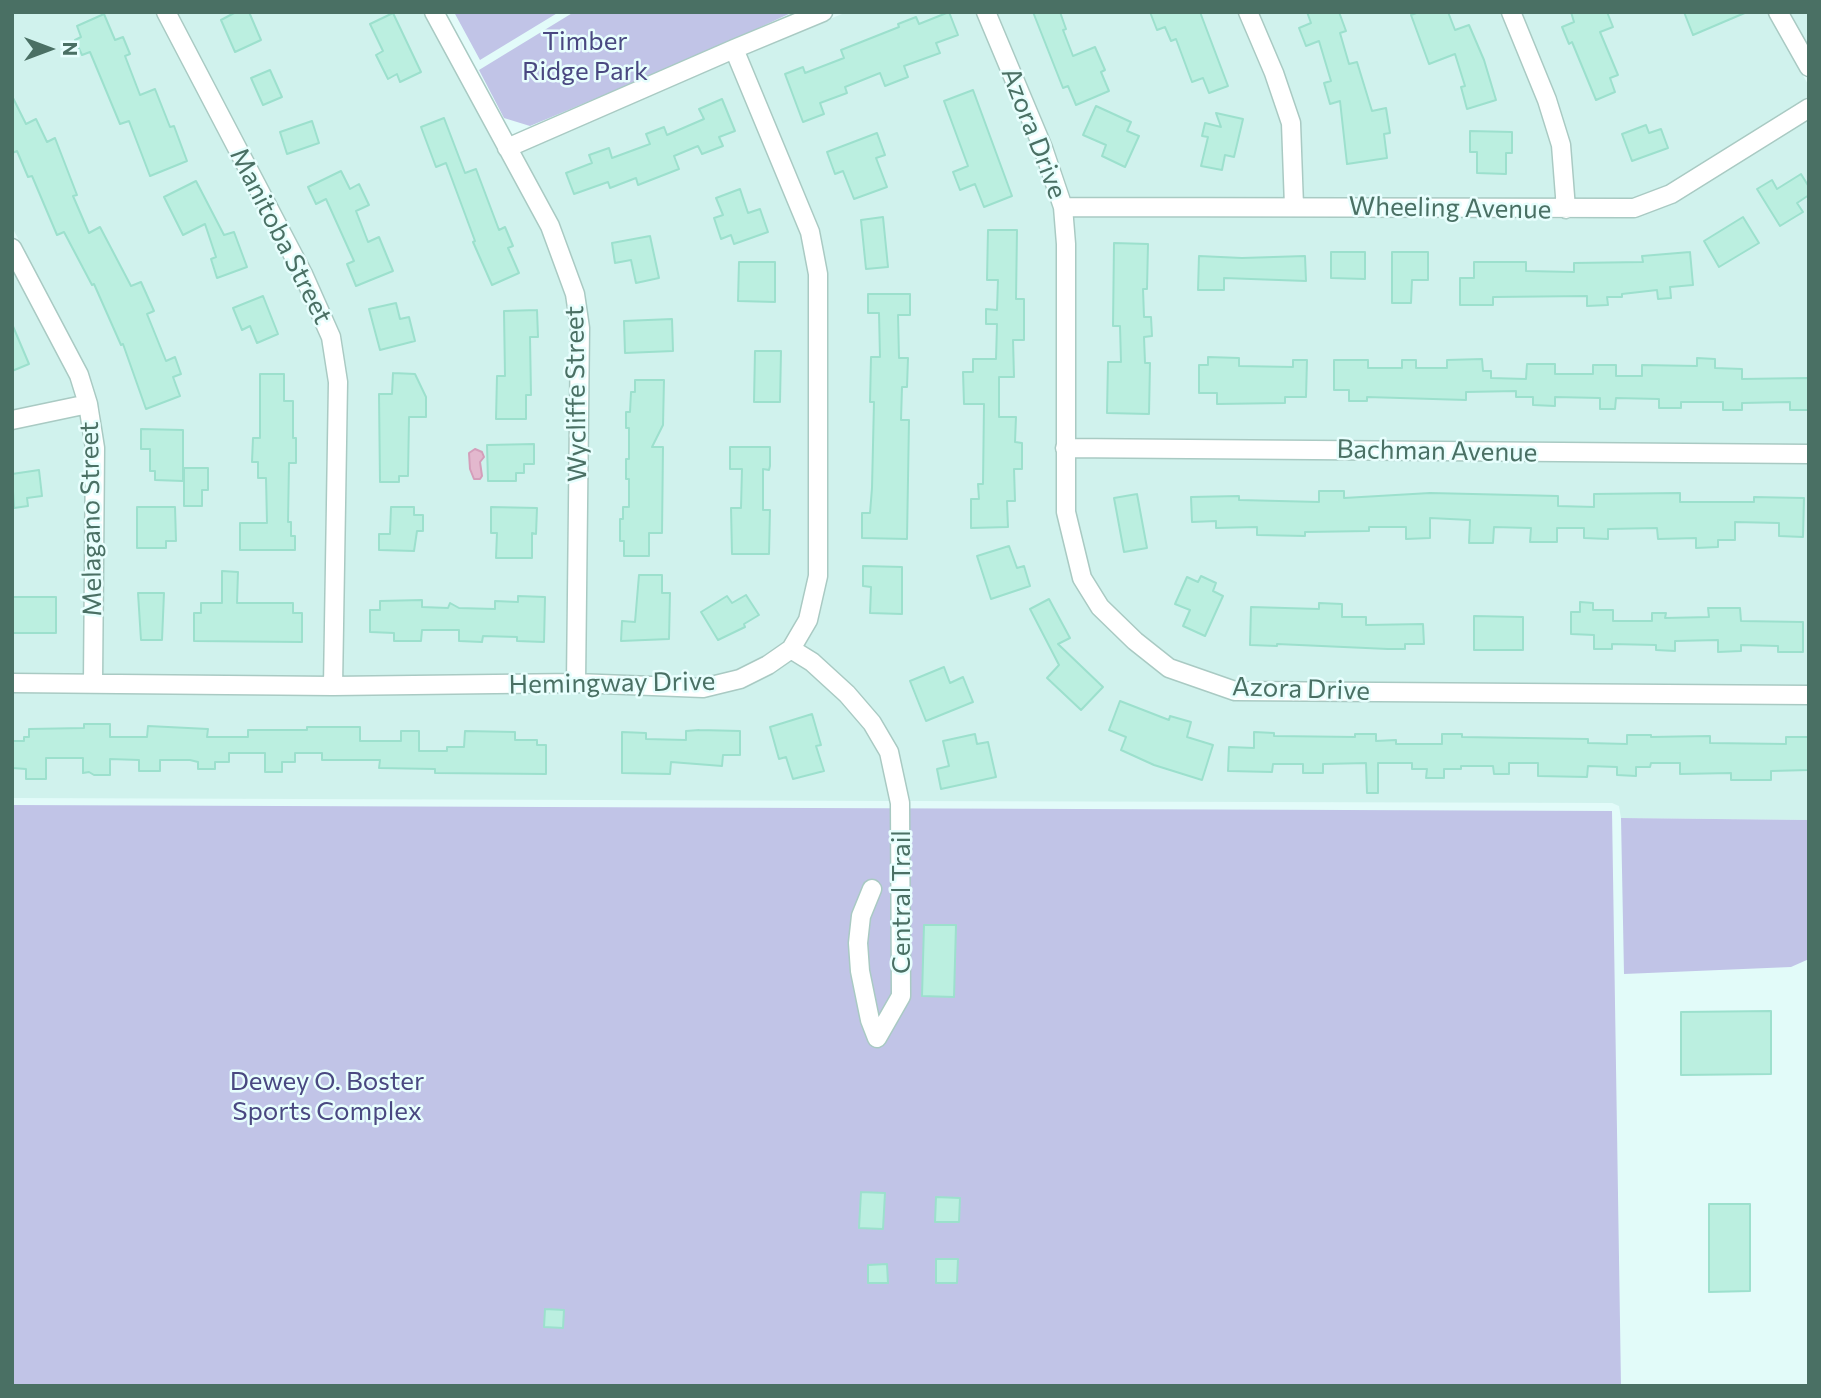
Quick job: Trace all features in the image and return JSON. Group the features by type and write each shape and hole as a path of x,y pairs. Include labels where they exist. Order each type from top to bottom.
{"street":[{"name":"Manitoba Street","path":"166,12 303,274 331,337 338,382 333,686"},
{"name":"Wycliffe Street","path":"435,12 550,226 575,294 580,328 576,683"},
{"path":"508,148 734,48 823,12"},
{"name":"Azora Drive","path":"986,12 1044,148 1063,207 1066,244 1066,512 1082,578 1100,607 1135,641 1170,668 1235,691 1809,695"},
{"path":"1248,12 1274,73 1291,123 1294,206"},
{"path":"1511,12 1547,100 1560,145 1566,209"},
{"path":"1778,12 1809,67"},
{"name":"Hemingway Drive","path":"12,683 333,686 576,683 703,688 740,679 768,665 791,649 808,620 818,576 818,274 810,232 734,48"},
{"name":"Wheeling Avenue","path":"1063,207 1634,208 1671,194 1809,108"},
{"name":"Melagano Street","path":"12,248 79,375 88,404 94,448 93,682"},
{"path":"12,420 88,404"},
{"name":"Bachman Avenue","path":"1065,448 1809,454"},
{"name":"Central Trail","path":"791,649 812,662 847,694 872,723 889,752 901,803 901,996 877,1038 870,1020 860,971 858,943 861,916 872,889"}],"shaded area":[{"path":"12,12 155,12 294,278 322,339 328,382 323,677 103,674 104,448 100,410 88,372 12,227"},
{"path":"177,12 423,12 541,229 565,296 570,329 566,675 343,677 348,382 341,334 312,271"},
{"path":"847,12 976,12 1034,151 1053,208 1056,244 1056,511 1072,580 1093,613 1129,648 1166,676 1235,700 1809,704 1809,820 1621,818 1619,806 1612,803 910,801 898,751 881,719 854,688 819,656 803,646 818,622 828,576 827,272 820,229 746,53"},
{"path":"997,12 1237,12 1281,125 1284,197 1071,198 1053,145"},
{"path":"1258,12 1500,12 1538,102 1551,147 1555,201 1304,197 1301,123 1283,70"},
{"path":"1521,12 1767,12 1809,86 1809,97 1666,186 1632,199 1575,201 1570,145 1557,97"},
{"path":"1789,12 1809,12 1809,47"},
{"path":"728,61 801,234 808,274 808,575 799,617 783,643 736,671 702,679 586,675 589,327 585,292 560,224 520,152"},
{"path":"1809,118 1809,445 1075,439 1074,216 1294,215 1557,219 1635,217 1677,201"},
{"path":"12,269 70,378 76,398 12,411"},
{"path":"80,415 85,448 83,674 12,674 12,429"},
{"path":"475,449 482,452 484,457 480,462 480,479 474,479 470,469 469,453"},
{"path":"1075,456 1809,463 1809,686 1236,683 1175,661 1108,602 1091,575 1076,511"},
{"path":"791,660 806,669 840,699 863,728 879,755 890,801 12,798 12,692 343,695 576,692 703,696 745,687"}],"green space":[{"path":"454,12 559,12 480,60"},
{"name":"Timber Ridge Park","path":"574,12 793,12 707,52 530,126 504,118 479,70"},
{"name":"Dewey O. Boster Sports Complex","path":"12,805 1612,811 1621,1386 12,1386"},
{"path":"1621,818 1809,820 1809,959 1791,967 1624,974"}],"building":[{"path":"236,12 249,12 261,40 235,52 221,20"},
{"path":"949,12 958,35 936,43 940,53 904,66 908,77 885,86 880,73 845,87 847,93 820,103 824,114 803,122 785,74 803,67 805,73 844,58 841,50 899,27 898,24 916,17 919,24"},
{"path":"1033,12 1060,12 1066,29 1063,30 1073,56 1095,47 1105,70 1101,72 1109,91 1076,105 1068,86 1063,88"},
{"path":"1150,12 1200,12 1228,86 1209,93 1203,78 1192,82 1176,39 1171,41 1165,27 1157,30"},
{"path":"1307,12 1339,12 1346,31 1340,33 1349,64 1357,62 1372,111 1386,108 1390,133 1384,134 1387,158 1347,164 1340,101 1330,104 1324,83 1331,81 1319,41 1306,46 1299,28 1311,23"},
{"path":"1419,12 1448,12 1455,30 1469,25 1484,60 1496,100 1467,109 1461,87 1465,86 1455,54 1429,64 1411,15"},
{"path":"1571,12 1607,12 1613,27 1600,32 1618,75 1610,78 1615,92 1596,100 1572,42 1569,44 1562,27 1574,22"},
{"path":"1684,12 1747,12 1693,35"},
{"path":"393,13 421,72 400,82 397,74 388,79 376,55 383,51 370,24"},
{"path":"104,14 115,40 123,37 130,54 125,56 140,95 155,89 170,127 174,126 187,161 150,176 129,121 120,124 90,52 82,55 75,40 81,37 77,26"},
{"path":"270,70 282,97 263,105 251,78"},
{"path":"973,90 1012,196 984,207 975,184 960,190 953,172 968,166 944,101"},
{"path":"12,96 26,124 36,119 47,142 55,138 77,195 73,196 89,233 100,227 131,286 141,282 154,311 147,314 166,361 175,357 181,374 173,377 180,396 146,409 123,344 121,345 94,284 92,285 64,232 57,235 32,176 28,177 17,151 12,153"},
{"path":"722,99 735,131 719,137 723,146 702,154 698,146 674,156 679,169 638,185 636,178 610,188 608,182 574,194 566,173 592,163 589,155 609,148 612,158 650,144 646,134 664,127 667,135 704,119 699,109"},
{"path":"1096,106 1131,122 1127,131 1139,136 1125,167 1102,156 1106,145 1083,135"},
{"path":"1216,113 1243,119 1234,157 1225,155 1222,170 1201,166 1208,137 1202,136 1205,123 1221,127"},
{"path":"444,118 465,173 476,169 499,230 505,227 513,246 508,248 519,273 492,285 473,242 475,241 446,163 436,167 421,127"},
{"path":"312,121 319,143 287,154 280,132"},
{"path":"1646,125 1649,133 1661,129 1668,148 1632,161 1622,134"},
{"path":"1470,131 1512,132 1512,153 1506,153 1506,174 1477,173 1477,152 1470,152"},
{"path":"877,133 885,155 876,158 887,187 854,199 843,171 835,174 827,152"},
{"path":"341,171 350,189 359,184 369,205 356,211 368,242 379,237 393,271 356,286 347,264 354,261 326,199 316,204 308,187"},
{"path":"1801,174 1809,187 1809,195 1797,203 1803,212 1780,226 1757,189 1772,180 1777,189"},
{"path":"196,181 224,235 234,232 247,267 217,278 211,259 216,257 205,224 183,235 164,197"},
{"path":"740,189 748,213 760,209 768,232 734,244 731,235 721,239 714,218 723,215 716,198"},
{"path":"883,217 888,267 866,269 861,220"},
{"path":"1743,217 1759,243 1719,267 1704,241"},
{"path":"988,230 1017,230 1016,299 1024,299 1024,340 1013,340 1014,377 999,377 999,417 1016,417 1015,442 1022,443 1022,469 1014,469 1015,501 1007,501 1008,527 971,528 971,499 979,499 978,484 983,484 984,404 964,404 963,372 973,372 973,359 996,359 997,324 986,324 986,309 997,310 998,280 987,280"},
{"path":"650,236 659,278 636,283 631,260 615,263 612,243"},
{"path":"1114,243 1148,244 1147,289 1143,289 1144,317 1151,317 1152,336 1144,337 1145,363 1150,363 1149,414 1107,413 1108,362 1121,362 1120,326 1113,326"},
{"path":"1331,252 1365,252 1365,279 1331,278"},
{"path":"1392,252 1428,252 1428,280 1412,280 1411,303 1392,303"},
{"path":"1690,252 1693,285 1670,287 1671,298 1658,299 1657,290 1607,297 1608,305 1587,306 1587,296 1493,297 1493,305 1460,305 1460,278 1474,278 1474,262 1526,262 1526,271 1574,272 1574,263 1643,262 1642,256"},
{"path":"1199,256 1305,256 1306,281 1224,278 1224,290 1198,290"},
{"path":"739,262 775,262 775,302 738,301"},
{"path":"868,294 910,294 910,315 898,315 899,358 908,358 907,387 902,387 901,420 909,420 907,539 862,538 862,513 870,513 872,488 874,402 870,402 871,357 880,357 879,313 868,313"},
{"path":"263,296 278,334 257,343 250,326 242,330 233,308"},
{"path":"396,303 400,319 409,317 415,341 380,350 369,309"},
{"path":"537,310 538,337 530,337 531,395 526,395 526,419 496,419 497,376 505,376 504,311"},
{"path":"672,319 673,351 625,353 624,321"},
{"path":"12,324 29,364 12,371"},
{"path":"755,351 781,351 780,402 754,402"},
{"path":"1208,357 1239,358 1239,366 1293,367 1293,360 1307,360 1306,397 1285,397 1285,403 1217,404 1217,393 1199,393 1199,365 1208,365"},
{"path":"1697,358 1715,359 1715,368 1742,369 1742,379 1808,378 1808,410 1790,410 1790,402 1742,403 1742,410 1723,410 1723,402 1681,402 1681,408 1659,408 1659,399 1616,398 1615,409 1600,409 1600,398 1555,397 1555,406 1533,405 1533,397 1516,397 1516,391 1466,392 1466,400 1367,397 1367,401 1349,401 1349,390 1334,390 1334,360 1368,360 1368,368 1402,368 1402,360 1416,360 1416,368 1447,368 1447,360 1482,359 1483,371 1491,371 1491,378 1526,379 1527,364 1555,364 1555,374 1593,374 1593,365 1616,365 1616,376 1642,376 1642,365 1697,366"},
{"path":"393,373 415,374 426,397 426,417 409,417 408,476 399,476 399,482 380,482 379,394 392,394"},
{"path":"260,374 284,374 284,401 293,401 296,463 289,463 288,522 291,522 291,536 295,536 295,550 240,550 240,523 267,523 266,478 258,478 258,462 252,462 253,438 260,438"},
{"path":"635,380 664,380 663,425 652,447 663,447 662,533 649,533 649,556 624,556 624,541 620,541 623,507 629,507 626,459 629,459 629,428 626,428 626,412 630,412"},
{"path":"141,429 183,430 183,481 155,480 155,471 150,471 150,449 141,449"},
{"path":"534,444 534,464 524,464 524,473 516,473 516,481 488,481 487,445"},
{"path":"730,447 770,447 769,470 763,469 763,510 770,510 769,554 732,554 731,508 741,508 742,469 730,469"},
{"path":"184,468 208,468 208,490 202,490 202,506 184,506"},
{"path":"39,470 42,496 27,498 28,506 14,508 12,474"},
{"path":"1319,491 1344,491 1344,498 1430,493 1558,496 1558,506 1594,507 1594,494 1680,493 1680,502 1754,502 1754,497 1804,498 1803,537 1779,536 1779,523 1735,522 1735,540 1718,540 1718,547 1696,548 1696,538 1658,539 1657,528 1608,529 1608,539 1584,538 1584,528 1557,528 1557,542 1530,542 1531,528 1494,527 1493,543 1469,543 1470,520 1430,518 1430,538 1406,539 1406,527 1369,527 1369,531 1305,532 1305,536 1257,535 1257,527 1216,528 1216,521 1192,522 1191,497 1239,496 1239,500 1319,502"},
{"path":"1137,494 1147,548 1124,552 1114,498"},
{"path":"137,507 175,507 176,541 166,541 166,548 137,548"},
{"path":"391,507 414,507 414,515 423,515 423,531 417,531 414,551 379,550 379,534 390,534"},
{"path":"491,507 537,508 536,534 532,533 532,558 496,558 497,533 491,533"},
{"path":"1009,546 1017,568 1024,566 1030,586 991,599 977,556"},
{"path":"863,566 902,567 902,614 870,613 871,587 863,586"},
{"path":"222,571 238,572 237,603 293,603 293,613 302,613 302,642 194,641 194,613 201,613 201,603 222,603"},
{"path":"639,575 662,575 662,593 670,593 669,639 621,641 622,621 635,622"},
{"path":"1201,576 1216,583 1213,591 1223,596 1205,636 1183,626 1190,610 1175,604 1187,577 1198,582"},
{"path":"138,593 164,593 162,640 141,640"},
{"path":"746,595 759,615 744,624 745,627 718,640 701,612 727,596 732,603"},
{"path":"518,596 545,597 544,642 517,641 517,637 483,636 482,642 459,641 459,630 422,630 421,641 394,641 394,633 370,632 370,610 380,610 380,601 422,600 422,607 448,608 450,603 459,608 495,609 495,601 518,602"},
{"path":"12,597 56,597 56,633 12,633"},
{"path":"1049,599 1070,638 1058,644 1103,687 1081,710 1047,678 1059,665 1030,609"},
{"path":"1580,602 1593,603 1593,610 1613,610 1613,621 1652,621 1652,613 1666,613 1665,618 1709,617 1708,608 1740,608 1741,621 1803,622 1803,652 1778,652 1778,646 1741,645 1741,651 1718,652 1718,640 1675,641 1675,651 1656,650 1656,645 1612,644 1612,649 1594,649 1594,635 1571,634 1571,612 1580,612"},
{"path":"1319,603 1342,604 1342,617 1366,617 1366,625 1423,624 1424,644 1405,644 1405,649 1250,645 1251,607 1319,609"},
{"path":"1474,616 1523,617 1523,650 1474,650"},
{"path":"944,667 950,683 963,677 973,702 926,721 910,681"},
{"path":"1120,701 1169,720 1170,716 1191,722 1187,737 1213,745 1202,780 1154,765 1121,750 1126,737 1109,730"},
{"path":"812,714 821,745 816,746 824,771 793,779 786,757 779,759 770,727"},
{"path":"84,724 110,724 110,737 147,737 148,726 208,729 207,737 248,737 248,730 360,727 360,741 401,741 401,731 419,731 419,751 447,751 447,747 464,747 465,731 515,732 515,740 537,740 537,745 546,745 546,774 435,773 435,769 379,768 380,760 322,760 322,753 295,753 295,762 282,762 282,772 265,772 265,753 229,753 229,762 215,762 215,769 198,769 198,762 190,760 160,760 160,771 139,771 139,760 110,759 110,775 94,775 83,773 83,758 46,758 46,779 26,779 26,769 12,768 12,741 24,741 24,737 29,737 29,729 84,728"},
{"path":"686,731 740,731 740,755 723,755 722,766 671,762 670,774 622,773 622,732 646,733 646,739 686,740"},
{"path":"1254,732 1274,733 1274,736 1355,737 1355,734 1376,734 1376,741 1396,740 1396,744 1442,744 1442,734 1462,734 1462,737 1588,739 1588,743 1627,744 1627,735 1710,736 1710,743 1786,744 1786,737 1809,737 1809,770 1771,771 1771,780 1731,780 1731,773 1680,774 1680,763 1651,763 1650,767 1636,767 1636,776 1617,775 1617,767 1588,766 1587,777 1538,776 1538,763 1509,763 1509,774 1494,774 1493,766 1461,766 1461,769 1444,769 1444,778 1426,778 1427,769 1412,769 1412,763 1378,763 1378,793 1367,793 1366,763 1323,764 1323,773 1303,773 1303,764 1273,764 1272,772 1228,771 1229,747 1254,748"},
{"path":"975,734 977,744 988,742 996,777 941,789 937,769 949,766 943,741"},
{"path":"924,925 956,925 954,997 922,996"},
{"path":"1771,1011 1771,1074 1681,1075 1681,1012"},
{"path":"861,1192 885,1193 883,1229 859,1228"},
{"path":"936,1197 960,1198 959,1222 935,1222"},
{"path":"1709,1204 1750,1204 1750,1291 1709,1292"},
{"path":"936,1259 958,1259 957,1283 936,1283"},
{"path":"887,1264 888,1283 868,1283 868,1265"},
{"path":"545,1309 564,1310 563,1328 544,1327"}]}
